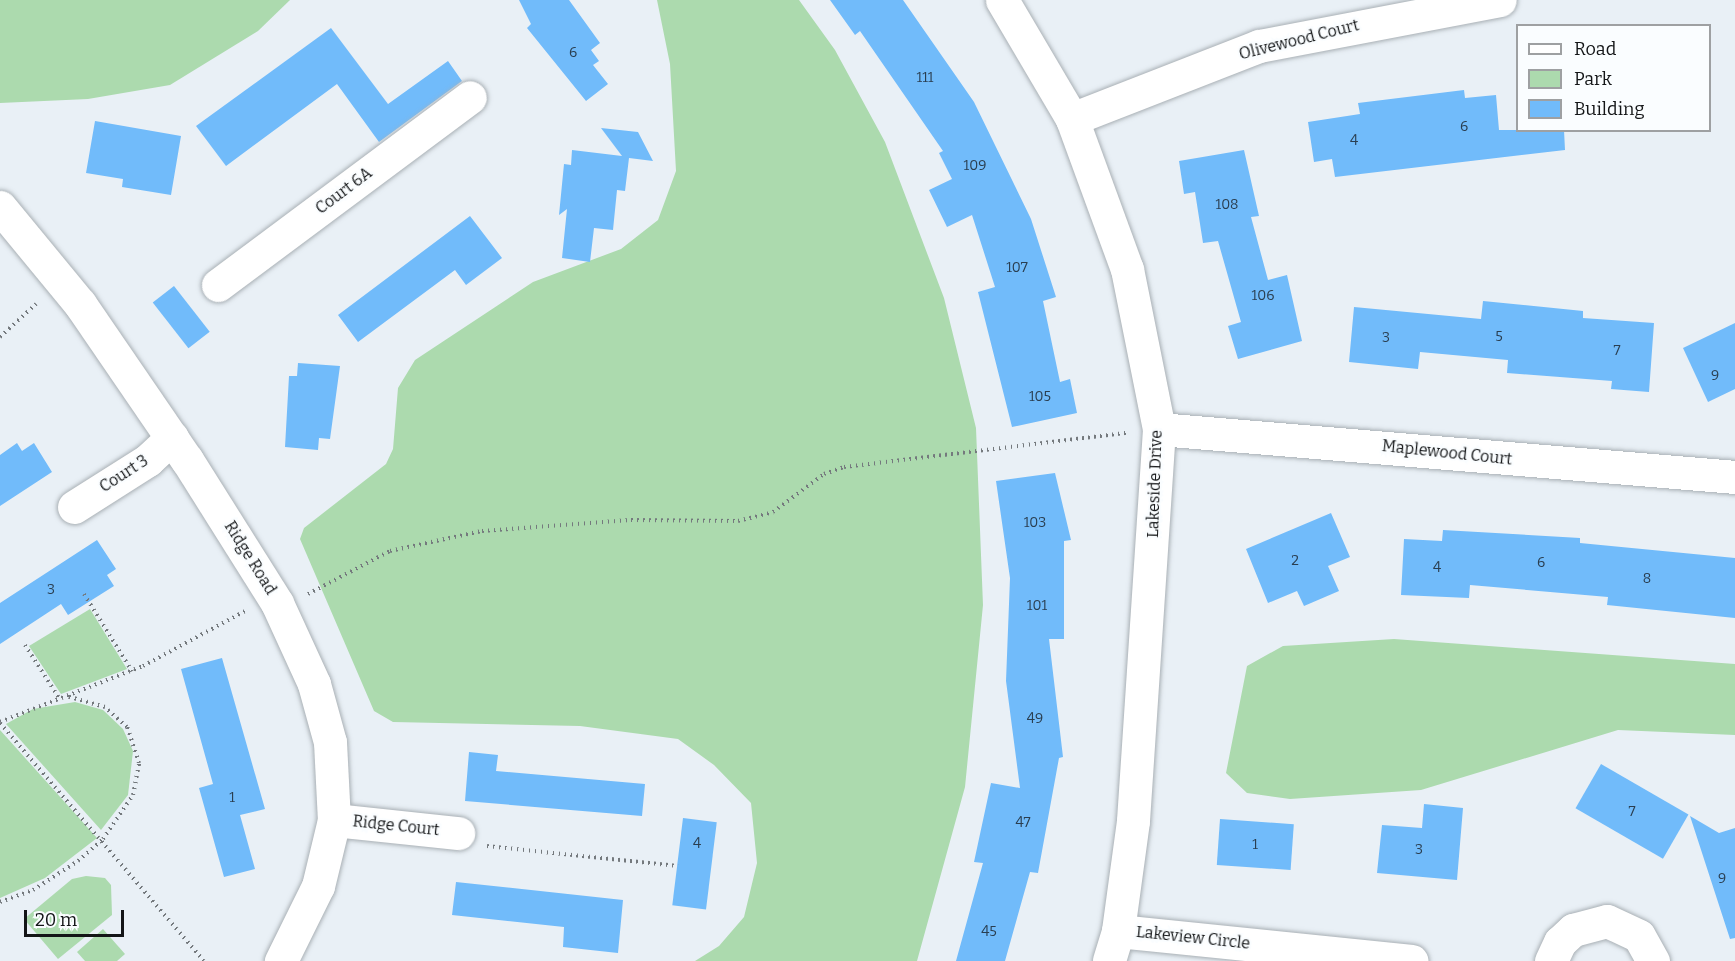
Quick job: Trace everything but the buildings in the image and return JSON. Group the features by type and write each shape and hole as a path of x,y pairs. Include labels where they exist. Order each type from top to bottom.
{"street":[{"name":"Lakeside Drive","path":"1002,0 1072,119 1127,269 1157,422 1133,821 1113,946"},
{"name":"Olivewood Court","path":"1072,119 1259,46 1500,0"},
{"name":"Court 6A","path":"218,285 470,97"},
{"name":"Ridge Road","path":"0,207 60,280 172,438 277,603 314,684 330,742 334,820 318,886 281,961"},
{"name":"Maplewood Court","path":"1157,422 1735,477"},
{"name":"Court 3","path":"74,507 148,460 172,438"},
{"name":"Ridge Court","path":"334,820 458,833"},
{"path":"1551,961 1560,942 1573,930 1607,921 1639,936 1653,961"},
{"name":"Lakeview Circle","path":"1113,946 1411,961"}],"path":[{"path":"0,337 60,280"},
{"path":"307,595 390,551 482,531 632,520 738,521 772,512 831,470 1136,432 1157,422"},
{"path":"84,594 132,671"},
{"path":"204,961 103,839 0,723 132,671 245,610"},
{"path":"25,645 59,698"},
{"path":"0,902 55,878 103,839 133,795 139,775 135,745 127,727 105,707 67,696"},
{"path":"458,833 458,843 678,866"}],"green space":[{"path":"0,0 290,0 258,31 170,85 88,99 0,103"},
{"path":"657,0 799,0 835,50 885,142 944,298 976,428 983,605 965,787 917,961 695,961 719,946 744,917 757,863 751,803 714,765 678,739 580,726 393,722 374,711 300,539 304,528 386,464 393,449 398,388 415,360 533,282 621,249 658,220 676,171 670,64"},
{"path":"90,609 127,669 61,694 29,646"},
{"path":"1394,639 1735,664 1735,735 1618,730 1421,790 1290,799 1247,793 1226,773 1247,666 1283,646"},
{"path":"75,702 103,710 123,729 133,751 128,795 101,830 6,724 33,709"},
{"path":"0,730 97,838 45,878 0,898"},
{"path":"86,876 105,878 111,885 112,915 58,959 24,919 72,879"},
{"path":"103,929 125,954 117,961 85,961 77,952"}]}
